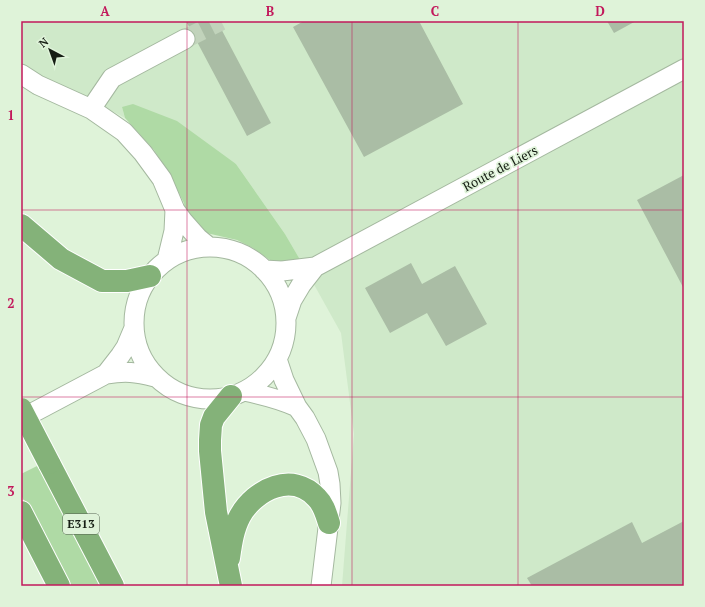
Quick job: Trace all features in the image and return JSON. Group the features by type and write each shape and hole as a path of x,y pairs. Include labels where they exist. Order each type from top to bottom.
{"highway":[{"path":"21,225 61,259 102,281 127,281 150,276"},
{"path":"229,576 216,512 210,440 211,425 214,417 238,394"},
{"name":"E313","path":"21,409 113,586"},
{"path":"229,576 232,537 240,517 246,507 254,499 270,488 285,485 299,486 306,489 318,498 325,510 329,523"},
{"path":"21,512 59,586"}],"street":[{"path":"91,109 112,78 185,40"},
{"name":"Route de Liers","path":"264,270 282,271 315,267 684,69"},
{"path":"21,74 38,85 91,109 124,132 143,153 162,179 175,210 198,238 209,247"},
{"path":"167,260 174,231 175,210"},
{"path":"209,247 229,250 249,258 264,270 276,286 281,296 286,318 283,344 277,358 266,374 256,384 238,394 218,399 191,397 165,385 155,377 140,354 134,328 134,313 137,300 150,276 167,260 174,256 189,250 209,247"},
{"name":"Route de Liers","path":"286,318 292,300 315,267"},
{"path":"106,374 126,347 134,328"},
{"path":"277,358 284,380 297,407 305,418 316,439 328,472 331,493 329,523 321,586"},
{"path":"21,419 106,374 131,371 155,377"},
{"path":"238,394 270,396 297,407"}],"shaded area":[{"path":"21,21 684,21 684,586 342,586 354,434 341,333 302,263 285,234 236,164 122,107 125,118 92,100 38,78 21,66"}],"green space":[{"path":"133,104 177,121 236,164 285,234 302,263 277,265 253,248 237,240 202,232 186,217 184,203 168,172 154,150 125,118 122,107"},
{"path":"39,465 101,586 68,586 21,495 21,474"}],"building":[{"path":"186,21 217,21 271,123 247,136"},
{"path":"304,21 419,21 463,104 364,157 293,27"},
{"path":"607,21 636,21 614,33"},
{"path":"684,175 684,289 637,200"},
{"path":"411,263 422,284 455,266 487,324 446,346 427,313 390,333 365,288"},
{"path":"684,521 684,586 532,586 527,578 632,522 642,543"}],"tunnel":[{"path":"185,39 221,21"}]}
